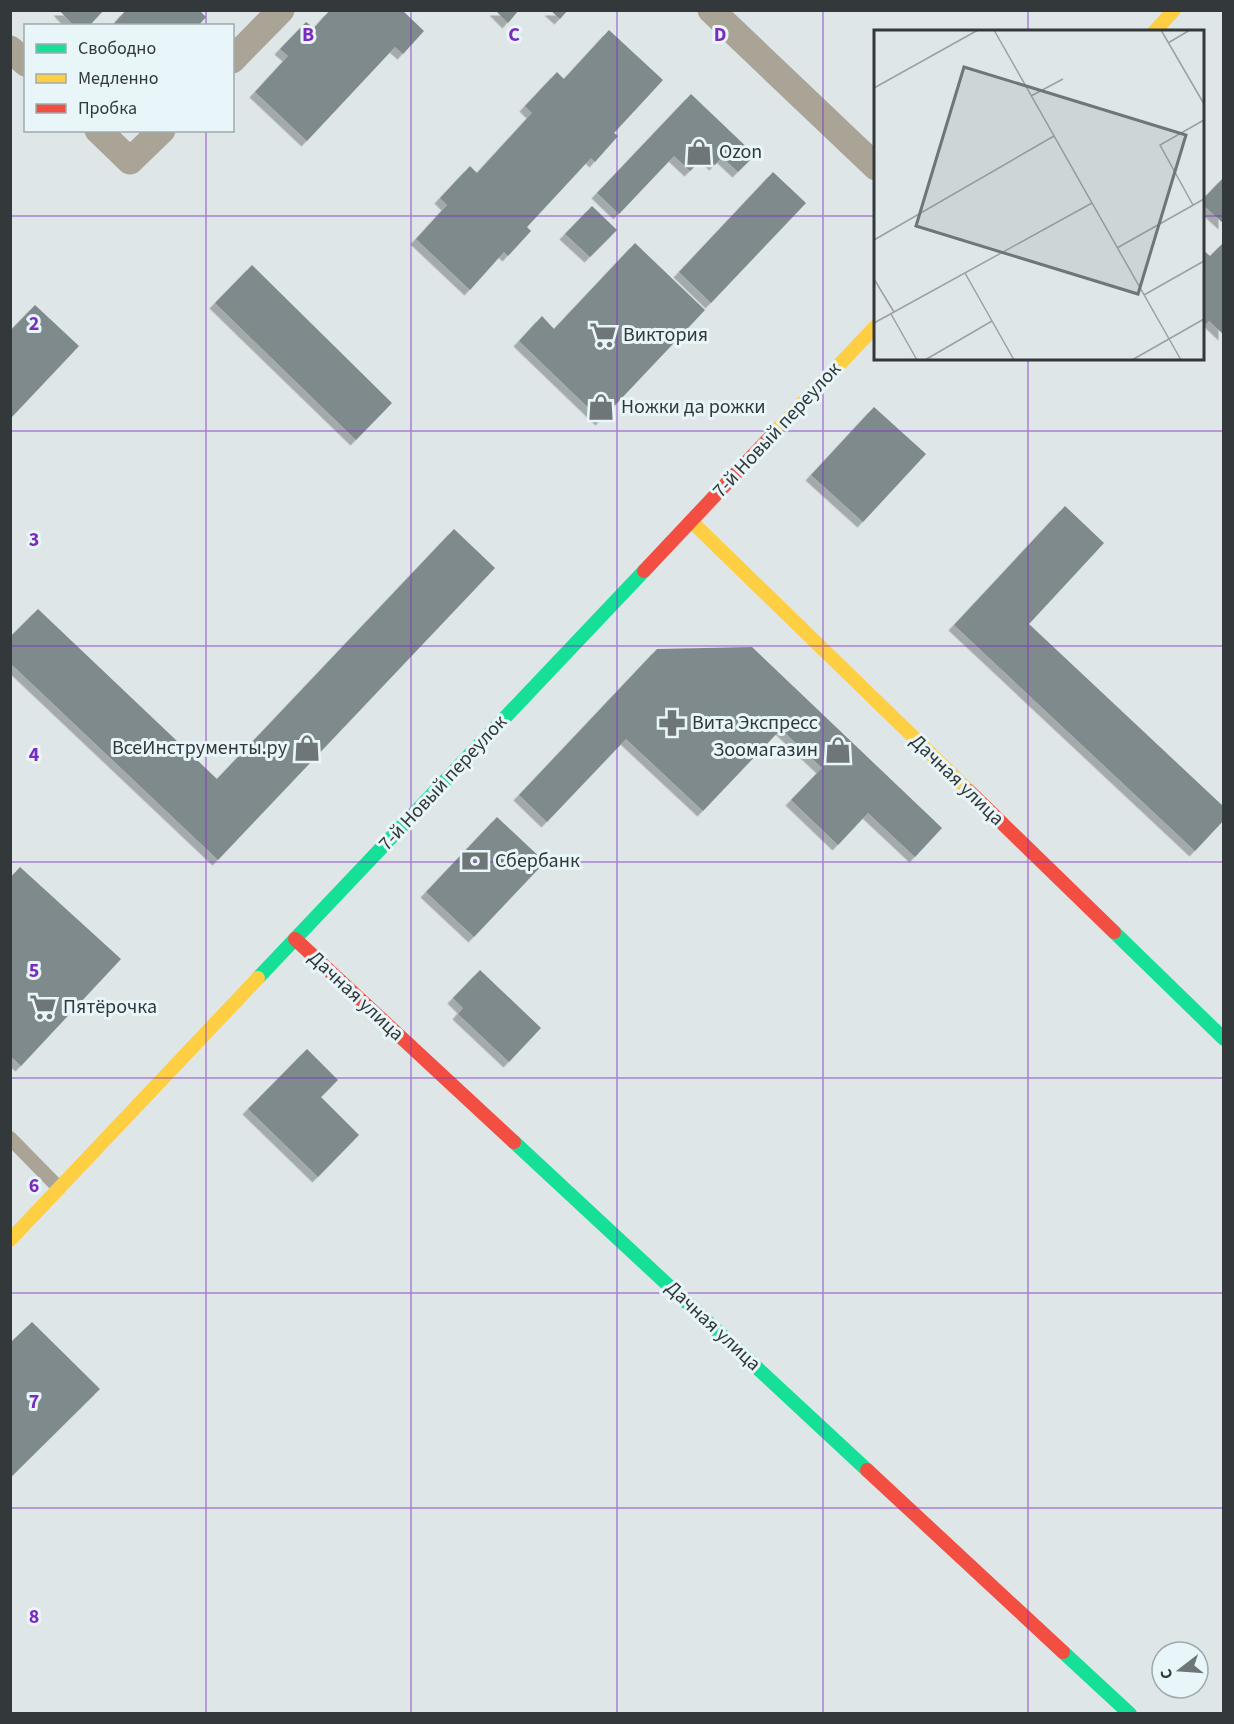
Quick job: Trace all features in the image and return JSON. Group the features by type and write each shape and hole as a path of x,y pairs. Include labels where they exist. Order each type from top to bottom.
{"street":[{"path":"234,58 280,10"},
{"path":"711,10 874,166"},
{"path":"1156,30 1174,10"},
{"path":"10,49 24,61"},
{"path":"100,132 130,161 160,132"},
{"name":"7-й Новый переулок","path":"10,1240 874,328"},
{"name":"Дачная улица","path":"691,521 1224,1039"},
{"name":"Дачная улица","path":"295,939 1130,1713"}],"lane":[{"path":"10,1138 59,1188"}],"building":[{"path":"59,10 104,10 91,24 72,24"},
{"path":"126,10 199,10 206,17 200,24 114,24"},
{"path":"330,10 402,10 424,31 403,54 395,47 307,141 255,92 288,56 280,49 306,22 314,28"},
{"path":"495,10 519,10 508,23"},
{"path":"550,10 568,10 560,19"},
{"path":"609,30 663,80 614,133 618,136 595,162 591,158 527,227 531,231 508,256 504,252 470,290 416,239 447,205 440,198 470,166 477,173 532,113 525,106 557,72 564,79"},
{"path":"691,94 755,155 738,172 722,157 715,165 705,156 690,171 674,156 619,214 597,193"},
{"path":"773,172 806,203 711,303 679,272"},
{"path":"1224,177 1224,224 1204,206 1204,198"},
{"path":"592,206 617,230 590,257 565,234"},
{"path":"1224,242 1224,335 1209,321 1204,326 1204,251 1210,256"},
{"name":"Виктория","path":"635,243 705,310 601,420 519,341 542,316 554,329"},
{"path":"252,265 392,403 356,440 215,303"},
{"path":"35,305 79,346 10,419 10,331"},
{"path":"874,407 926,454 863,522 811,475"},
{"path":"1065,506 1104,543 1029,624 1224,807 1224,820 1195,851 954,625"},
{"path":"454,529 495,568 218,860 10,663 10,637 38,609 217,779"},
{"path":"752,647 942,828 915,857 868,813 838,845 791,800 822,768 781,729 703,811 626,739 547,822 519,795 657,649"},
{"path":"497,817 545,862 474,937 426,892"},
{"name":"Пятёрочка","path":"20,867 121,959 21,1066 10,1056 10,878"},
{"path":"480,970 541,1028 509,1062 458,1014 463,1008 453,998"},
{"path":"307,1049 338,1080 321,1097 359,1135 318,1177 248,1109"},
{"path":"32,1322 100,1389 10,1478 10,1343"}],"traffic: fast":[{"path":"258,978 644,571"},
{"path":"1114,932 1224,1039"},
{"path":"514,1142 867,1470"},
{"path":"1063,1652 1130,1714"}],"traffic: slow":[{"path":"1156,30 1174,10"},
{"path":"774,433 874,328"},
{"path":"691,521 969,791"},
{"path":"10,1240 258,978"}],"traffic: jam":[{"path":"644,571 774,433"},
{"path":"969,791 1114,932"},
{"path":"295,939 514,1142"},
{"path":"867,1470 1063,1652"}],"place":[{"name":"Ozon","path":"699,152"},
{"name":"Виктория","path":"603,335"},
{"name":"Ножки да рожки","path":"601,407"},
{"name":"Вита Экспресс","path":"672,723"},
{"name":"ВсеИнструменты.ру","path":"307,748"},
{"name":"Зоомагазин","path":"838,750"},
{"name":"Сбербанк","path":"475,861"},
{"name":"Пятёрочка","path":"43,1007"}]}
